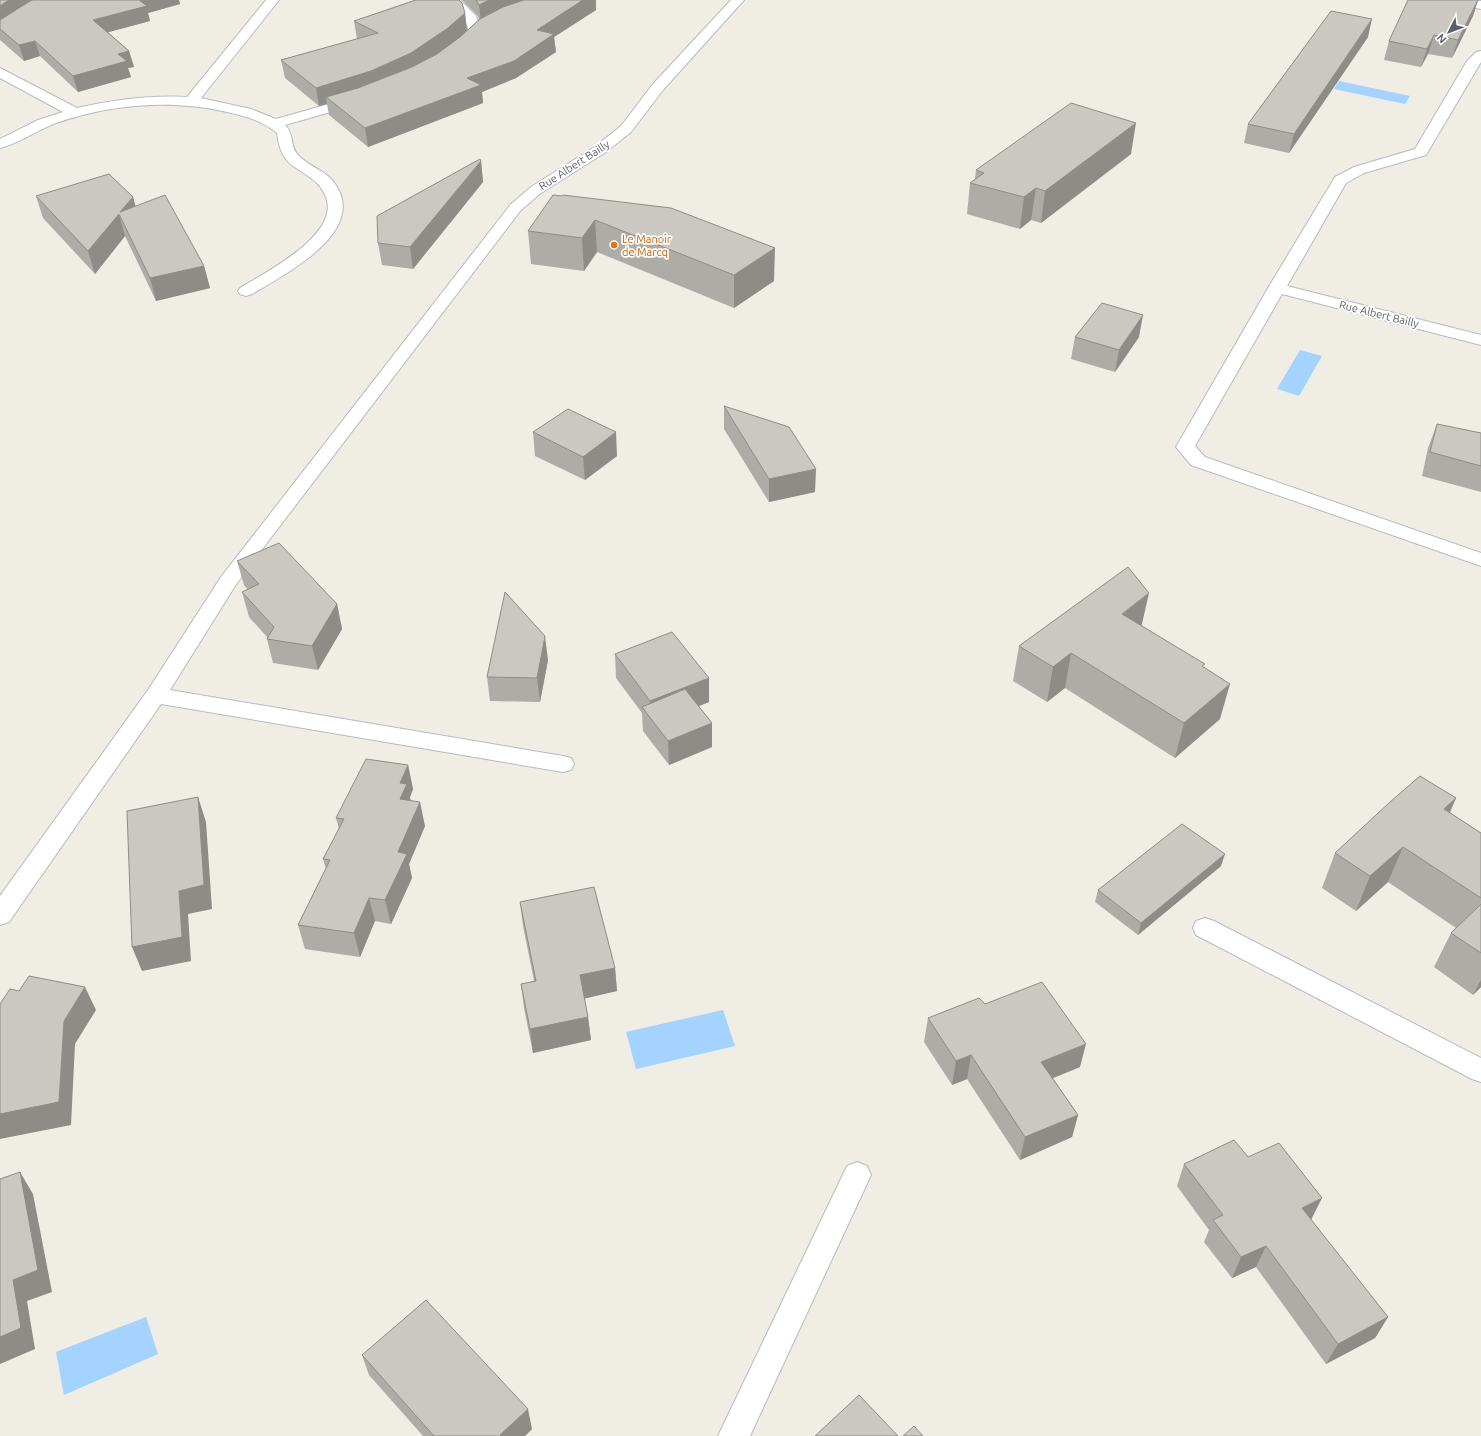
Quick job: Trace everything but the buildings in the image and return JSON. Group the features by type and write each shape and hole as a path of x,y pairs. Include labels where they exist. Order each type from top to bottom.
{"street":[{"path":"191,101 273,0"},
{"path":"453,0 471,19 476,32"},
{"name":"Rue Albert Bailly","path":"0,915 156,695 240,564 516,207 536,190 601,150 626,129 658,87 738,0"},
{"path":"1453,0 1481,5"},
{"path":"449,58 476,32 488,25"},
{"path":"1481,55 1474,61 1421,152 1407,158 1363,167 1349,173 1340,180 1185,446 1198,461 1481,560"},
{"path":"0,72 75,113"},
{"path":"274,124 369,96"},
{"path":"0,144 40,124 75,113 111,106 165,101 191,101 245,112 265,118 284,132 287,152 291,158 317,176 334,193 336,213 326,232 317,243 289,264 246,291"},
{"name":"Rue Albert Bailly","path":"1276,288 1481,340"},
{"path":"156,695 563,764"},
{"path":"1205,928 1481,1071"},
{"path":"734,1436 856,1175"}],"water":[{"path":"1339,81 1410,96 1405,104 1334,89"},
{"path":"1300,350 1322,356 1299,396 1277,389"},
{"path":"723,1010 735,1046 636,1069 626,1032"},
{"path":"146,1317 158,1354 64,1395 56,1352"}],"place":[{"name":"Le Manoir de Marcq","path":"614,245"}]}
